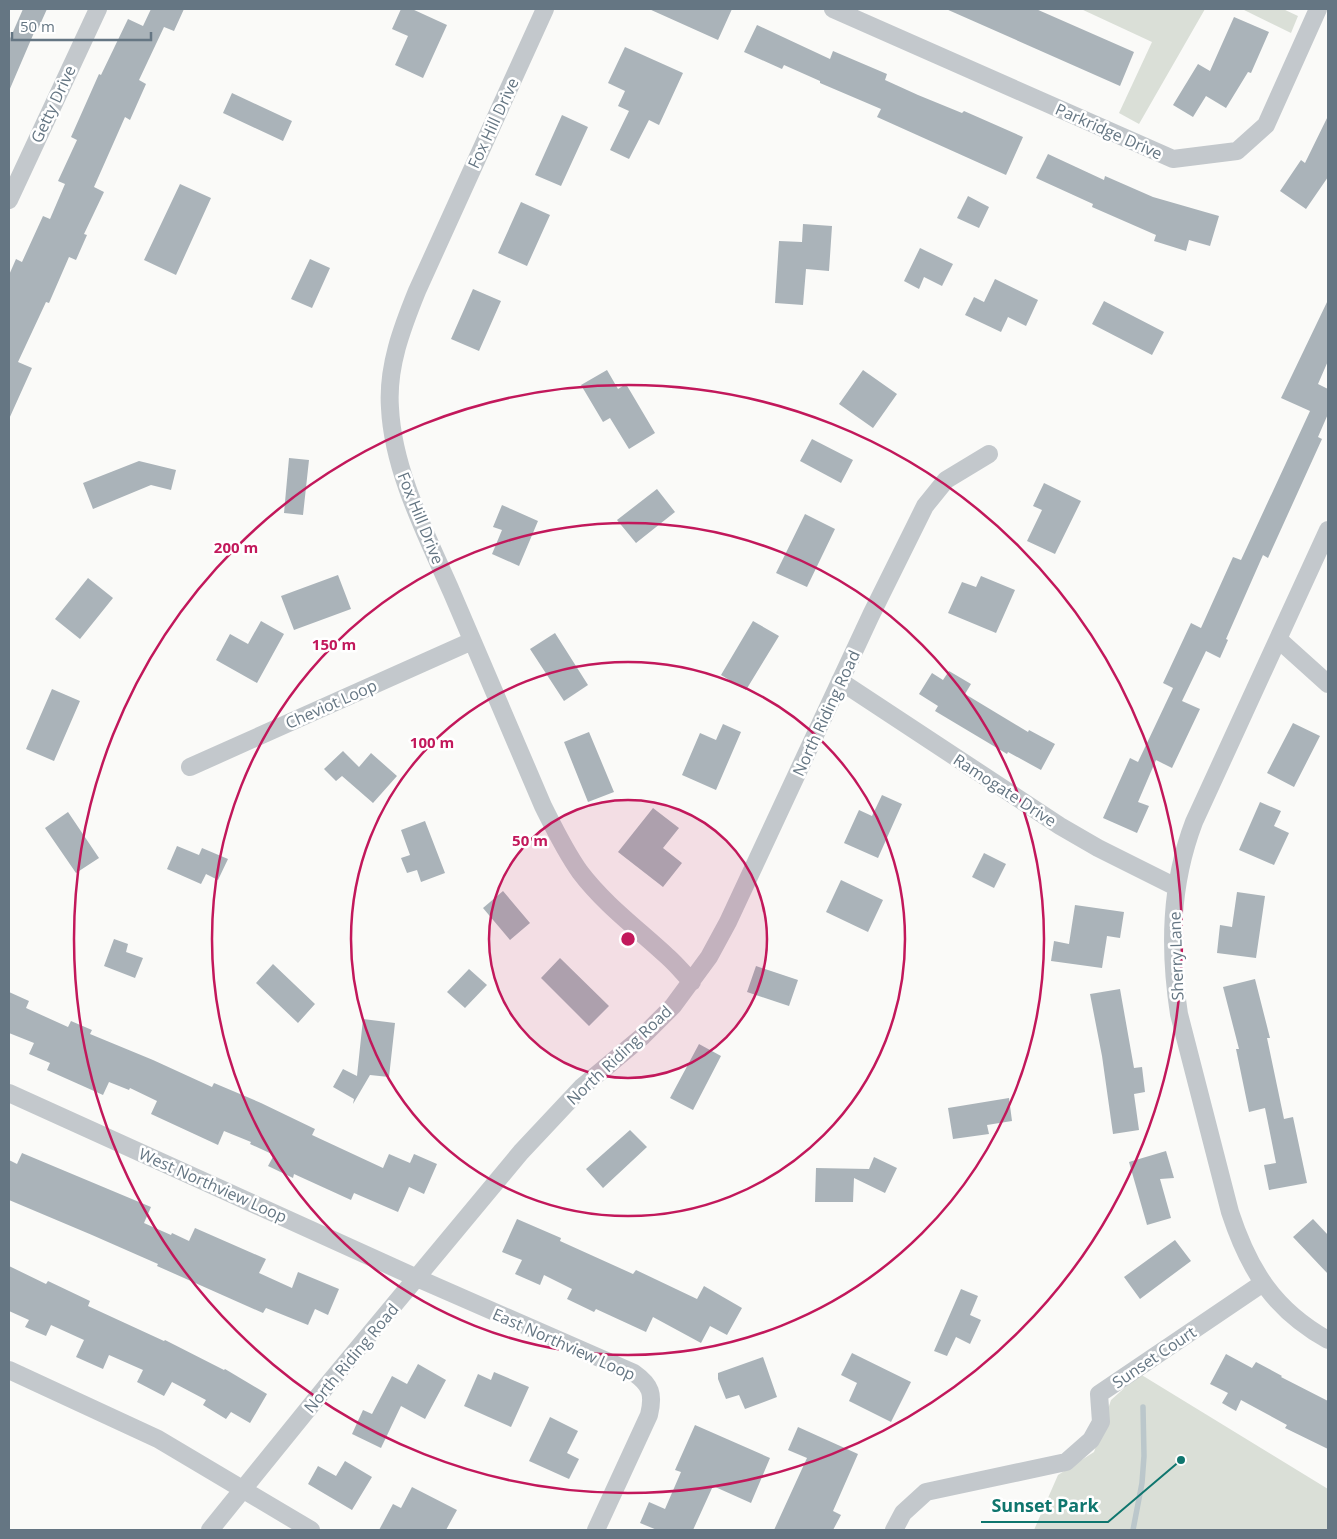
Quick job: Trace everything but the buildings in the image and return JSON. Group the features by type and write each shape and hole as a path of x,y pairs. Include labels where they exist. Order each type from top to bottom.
{"street":[{"name":"Getty Drive","path":"9,200 98,9"},
{"name":"Fox Hill Drive","path":"545,9 417,291 402,329 392,367 390,386 391,426 400,466 422,525 543,806 561,841 580,872 624,919 670,958 692,982"},
{"name":"Parkridge Drive","path":"833,9 1173,159 1237,151 1266,125 1318,9"},
{"name":"North Riding Road","path":"210,1530 521,1152 556,1114 570,1102 582,1087 643,1036 673,1006 692,982 709,957 728,922 871,615 925,506 946,480 989,454"},
{"name":"Sherry Lane","path":"1328,530 1194,822 1181,861 1172,923 1172,945 1179,1014 1230,1212 1247,1258 1263,1283 1287,1311 1305,1326 1328,1340"},
{"path":"1278,639 1328,684"},
{"name":"Cheviot Loop","path":"190,767 472,641"},
{"name":"Ramogate Drive","path":"840,681 1060,826 1098,848 1176,887"},
{"name":"West Northview Loop","path":"9,1093 417,1278"},
{"name":"East Northview Loop","path":"417,1278 634,1373 644,1380 650,1390 652,1402 649,1414 596,1530"},
{"name":"Sunset Court","path":"894,1530 903,1513 926,1492 1066,1462 1091,1440 1101,1422 1099,1394 1263,1283"},
{"path":"9,1370 158,1438 311,1530"}],"shaded area":[{"path":"1081,9 1205,9 1139,124 1119,113 1152,42"},
{"path":"1242,9 1283,9 1298,16 1291,33"},
{"path":"1140,1374 1328,1489 1328,1530 1034,1530 1058,1475 1094,1452 1111,1400"}],"waterway":[{"path":"1133,1530 1142,1483 1144,1456 1143,1407"}],"place":[{"name":"Sunset Park","path":"1181,1460"}]}
